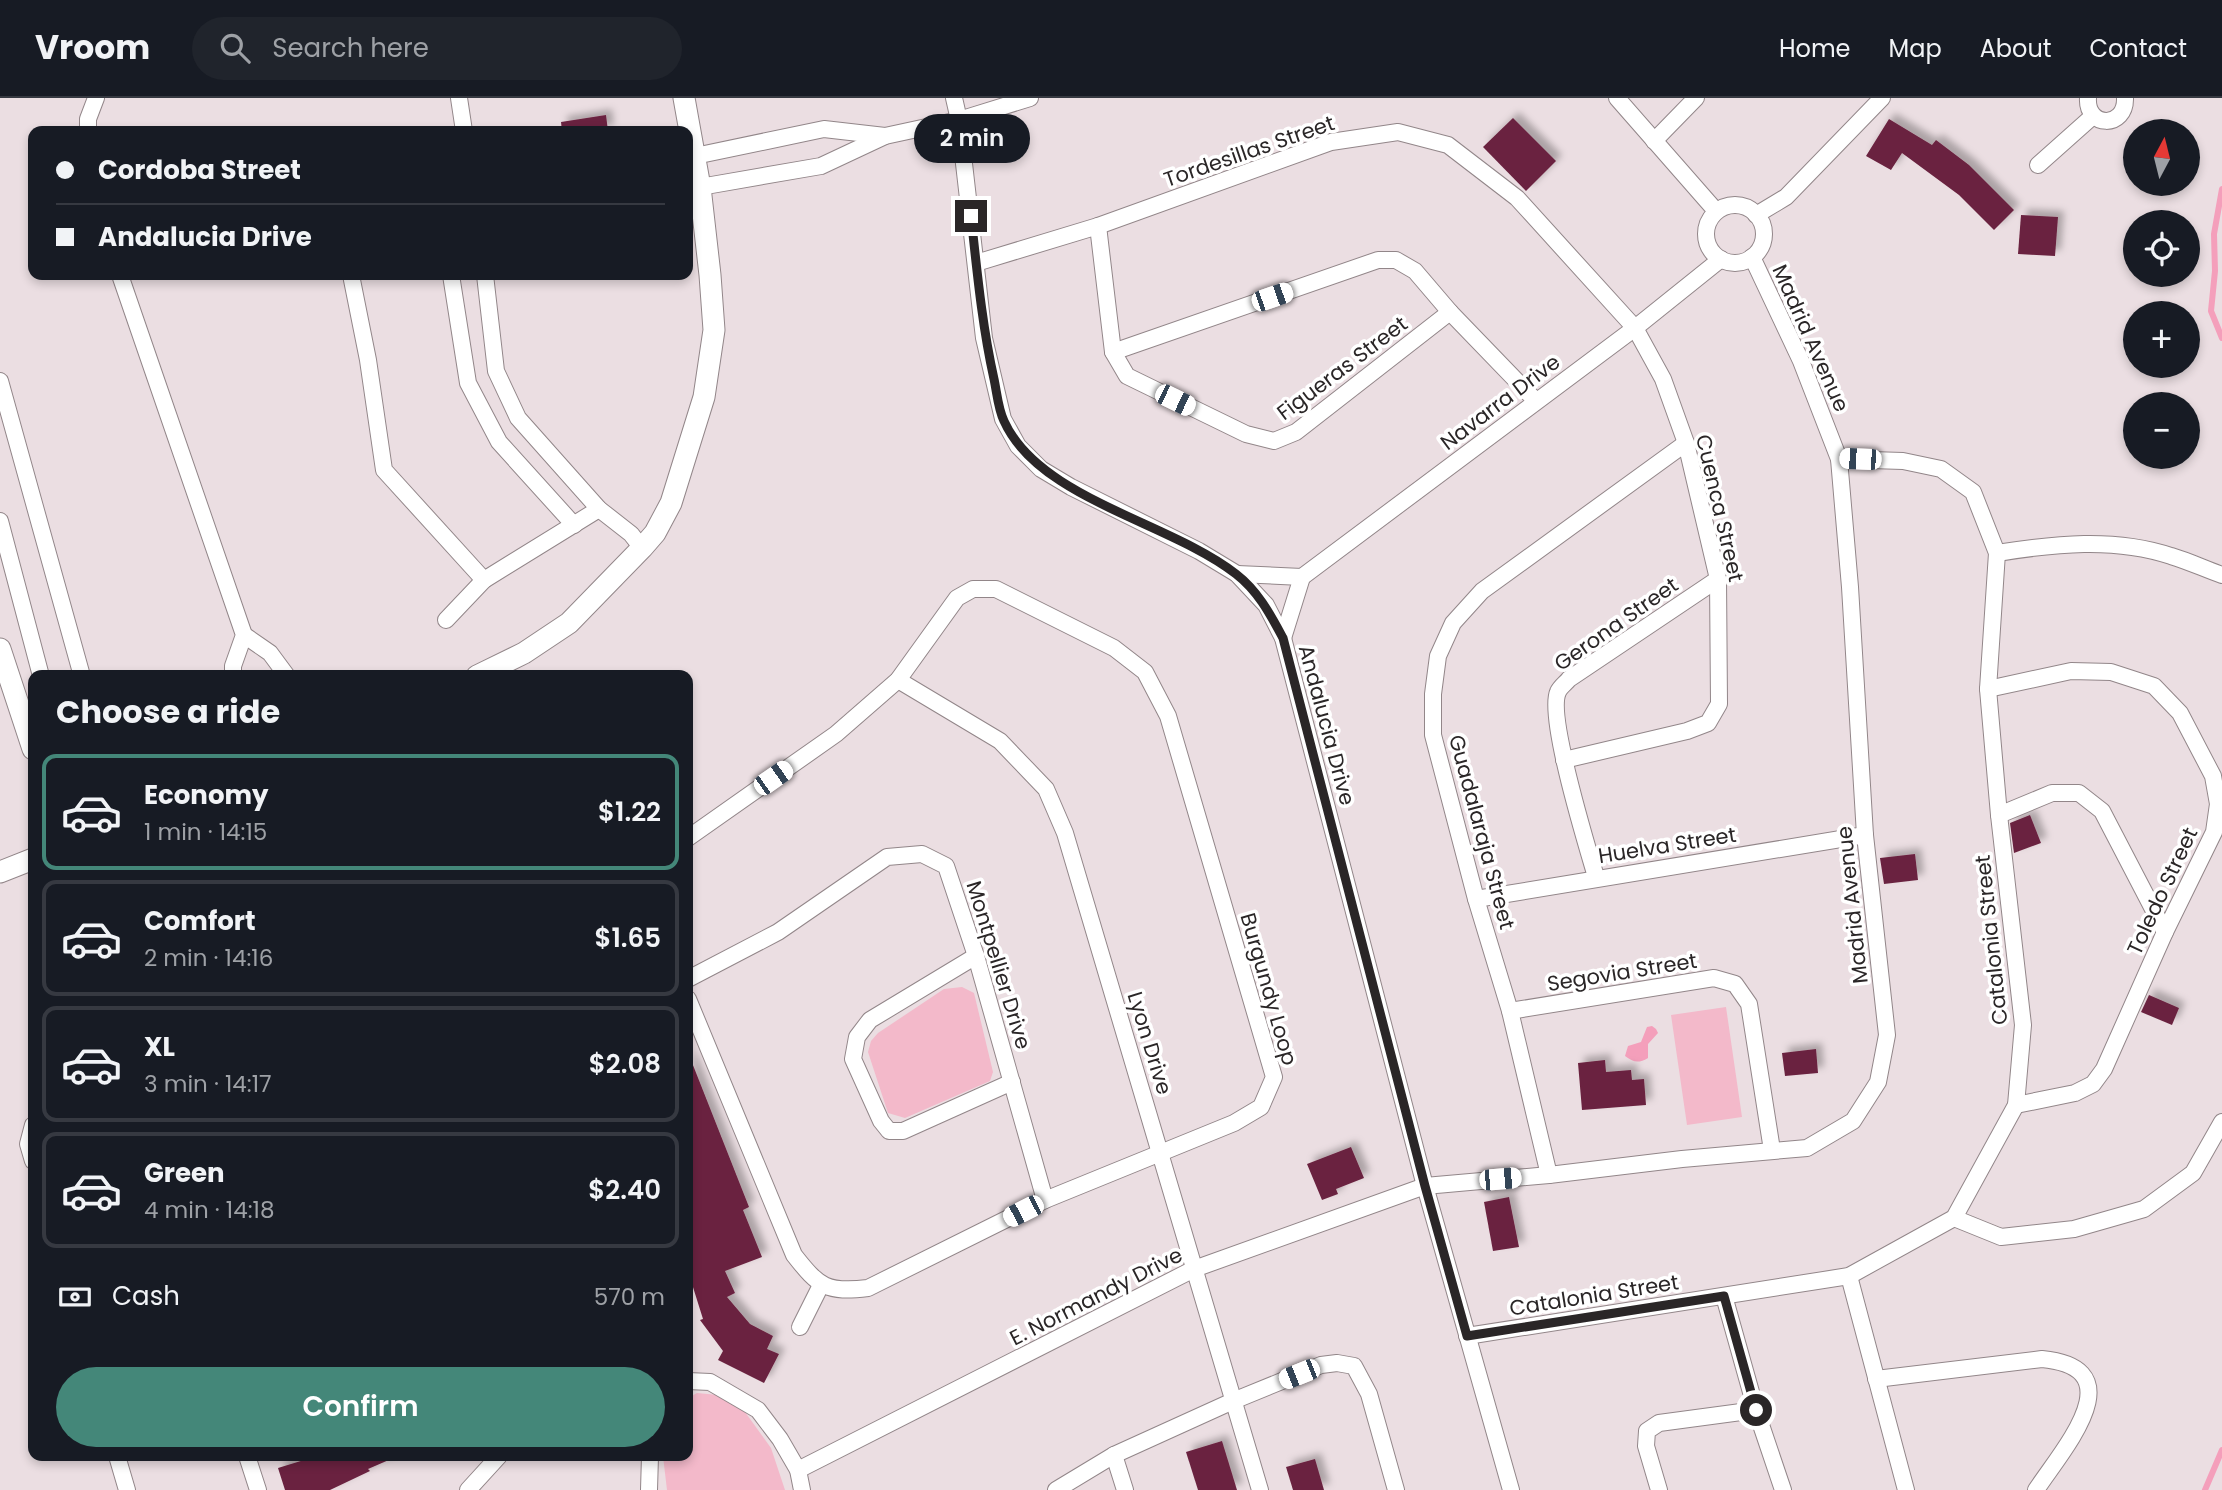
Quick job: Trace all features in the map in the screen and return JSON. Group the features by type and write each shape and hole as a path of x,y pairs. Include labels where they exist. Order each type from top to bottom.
{"main road":[{"path":"684,98 689,126"},
{"path":"489,670 524,653 569,623 655,533 671,503 704,397 713,330 710,275 693,145"},
{"path":"0,649 28,734"},
{"path":"0,873 28,861"}],"street":[{"path":"88,126 96,98"},
{"path":"458,98 463,126"},
{"name":"Andalucia Drive","path":"954,98 959,120 984,338 1003,419 1018,446 1041,469 1071,487 1199,551 1237,574 1266,604 1283,638 1425,1186 1511,1490"},
{"path":"700,187 821,166 885,136 959,120 1030,98"},
{"path":"1617,98 1716,211"},
{"path":"1654,141 1696,98"},
{"path":"1756,215 1786,197 1882,98"},
{"path":"2088,98 2087,105 2093,116 2104,121 2115,118 2124,110 2124,98"},
{"path":"2038,165 2093,116"},
{"path":"695,156 824,129 885,136"},
{"name":"Tordesillas Street","path":"976,263 1098,226 1331,142 1398,132 1448,145 1517,198 1635,328"},
{"path":"1732,205 1741,206 1756,215 1762,223 1763,242 1752,257 1737,262 1721,259 1708,246 1706,227 1716,211 1732,205"},
{"name":"Figueras Street","path":"1098,226 1114,352 1127,376 1246,434 1274,441 1296,432 1450,313"},
{"name":"Madrid Avenue","path":"1425,1186 1807,1148 1853,1121 1878,1082 1887,1035 1865,835 1850,587 1839,459 1801,361 1752,257"},
{"name":"Navarra Drive","path":"1302,577 1635,328 1721,259"},
{"path":"1114,352 1378,260 1396,260 1415,271 1450,313 1536,401"},
{"path":"122,280 244,635 270,653 283,670"},
{"path":"352,280 368,360 384,470 484,580"},
{"path":"452,280 468,383 499,443 574,525"},
{"path":"486,280 496,370 518,418 599,509 631,534 642,548"},
{"name":"Cuenca Street","path":"1564,760 1687,732 1708,723 1719,704 1718,579 1686,443 1663,379 1635,328"},
{"path":"0,381 80,670"},
{"name":"Guadalaraja Street","path":"1549,1175 1510,1011 1476,899 1433,735 1433,694 1438,656 1453,623 1482,591 1686,443"},
{"name":"Catalonia Street","path":"1467,1336 1849,1276 1954,1218 2016,1105 2023,1025 1998,815 1989,689 1997,553 1973,492 1941,468 1902,461 1839,459"},
{"path":"446,620 484,580 599,509"},
{"path":"0,521 39,670"},
{"path":"1997,553 2047,545 2110,544 2168,555 2222,575"},
{"path":"1237,574 1302,577 1283,638"},
{"name":"Gerona Street","path":"1596,877 1564,760 1556,706 1558,692 1569,679 1718,579"},
{"name":"Burgundy Loop","path":"693,834 836,734 898,680 957,598 973,589 996,589 1114,648 1145,672 1168,716 1274,1077 1261,1107 1234,1123 1045,1200 868,1288 845,1291 821,1285"},
{"path":"233,670 244,635"},
{"name":"Toledo Street","path":"1989,689 2071,671 2111,671 2154,686 2180,713 2213,776 2218,804 2214,832 2165,932 2104,1069 2093,1084 2076,1093 2016,1105"},
{"name":"Lyon Drive","path":"898,680 1000,741 1046,789 1065,833 1260,1490"},
{"path":"1998,815 2052,793 2079,793 2102,811 2165,932"},
{"name":"Huelva Street","path":"1476,899 1596,877 1865,835"},
{"name":"Montpellier Drive","path":"693,976 778,932 887,857 922,854 946,866 976,956 1045,1200"},
{"path":"976,956 870,1020 856,1037 853,1059 881,1121 889,1131 903,1131 1012,1082"},
{"name":"Segovia Street","path":"1510,1011 1714,978 1735,984 1749,1003 1772,1150"},
{"path":"693,1011 794,1255 821,1285 800,1327"},
{"path":"1954,1218 2001,1237 2074,1229 2144,1209 2193,1172 2222,1122"},
{"name":"E. Normandy Drive","path":"797,1471 1195,1269 1425,1186"},
{"path":"1849,1276 1906,1490"},
{"path":"1724,1296 1756,1410 1783,1490"},
{"path":"1876,1379 2042,1359 2063,1361 2084,1376 2090,1394 2087,1412 2036,1490"},
{"path":"1056,1490 1114,1455 1233,1401 1321,1365 1337,1363 1354,1366 1369,1394 1396,1490"},
{"path":"693,1381 710,1382 758,1410 780,1439 797,1471 802,1490"},
{"path":"1658,1490 1646,1446 1647,1431 1659,1423 1756,1410"},
{"path":"1114,1455 1125,1490"},
{"path":"118,1461 127,1490"},
{"path":"249,1461 258,1490"},
{"path":"468,1490 494,1461"},
{"path":"649,1490 650,1461"}],"shaded area":[{"path":"962,987 974,993 993,1072 990,1081 905,1118 888,1113 868,1052 871,1041 878,1033 944,989"},
{"path":"1726,1007 1742,1117 1687,1125 1671,1015"},
{"path":"1652,1026 1658,1033 1648,1044 1648,1058 1636,1062 1625,1056 1628,1046 1641,1042 1647,1027"},
{"path":"697,1393 718,1395 745,1412 771,1448 785,1490 667,1490 664,1461 693,1461 693,1395"}],"building":[{"path":"606,115 607,126 561,126 561,122"},
{"path":"1513,118 1556,161 1526,191 1483,147"},
{"path":"1889,119 1932,145 1936,140 1969,165 2014,210 1994,230 1959,195 1902,153 1891,170 1866,156"},
{"path":"2021,215 2058,217 2055,256 2018,254"},
{"path":"2030,815 2041,843 2014,853 2010,823"},
{"path":"1915,854 1918,880 1884,884 1880,858"},
{"path":"2149,995 2179,1008 2172,1025 2141,1012"},
{"path":"1816,1049 1818,1073 1785,1076 1782,1053"},
{"path":"1605,1060 1606,1072 1631,1070 1632,1080 1644,1079 1646,1105 1582,1110 1578,1063"},
{"path":"693,1065 749,1207 743,1210 762,1257 725,1271 735,1293 727,1297 750,1324 773,1336 767,1349 779,1354 764,1383 718,1360 723,1351 700,1320 703,1319 693,1287"},
{"path":"1351,1147 1364,1178 1336,1189 1338,1194 1322,1200 1307,1164"},
{"path":"1509,1197 1519,1247 1493,1251 1484,1202"},
{"path":"1222,1441 1237,1490 1198,1490 1186,1452"},
{"path":"1315,1459 1324,1490 1293,1490 1286,1467"},
{"path":"301,1461 386,1461 330,1490 285,1490 278,1468"}],"waterway":[{"path":"2222,189 2214,234 2215,271 2211,311 2222,338"},
{"path":"2205,1490 2222,1450"}],"route":[{"path":"971,216 984,338 1003,419 1018,446 1041,469 1071,487 1199,551 1237,574 1266,604 1283,638 1425,1186 1467,1336 1724,1296 1756,1410"}]}
